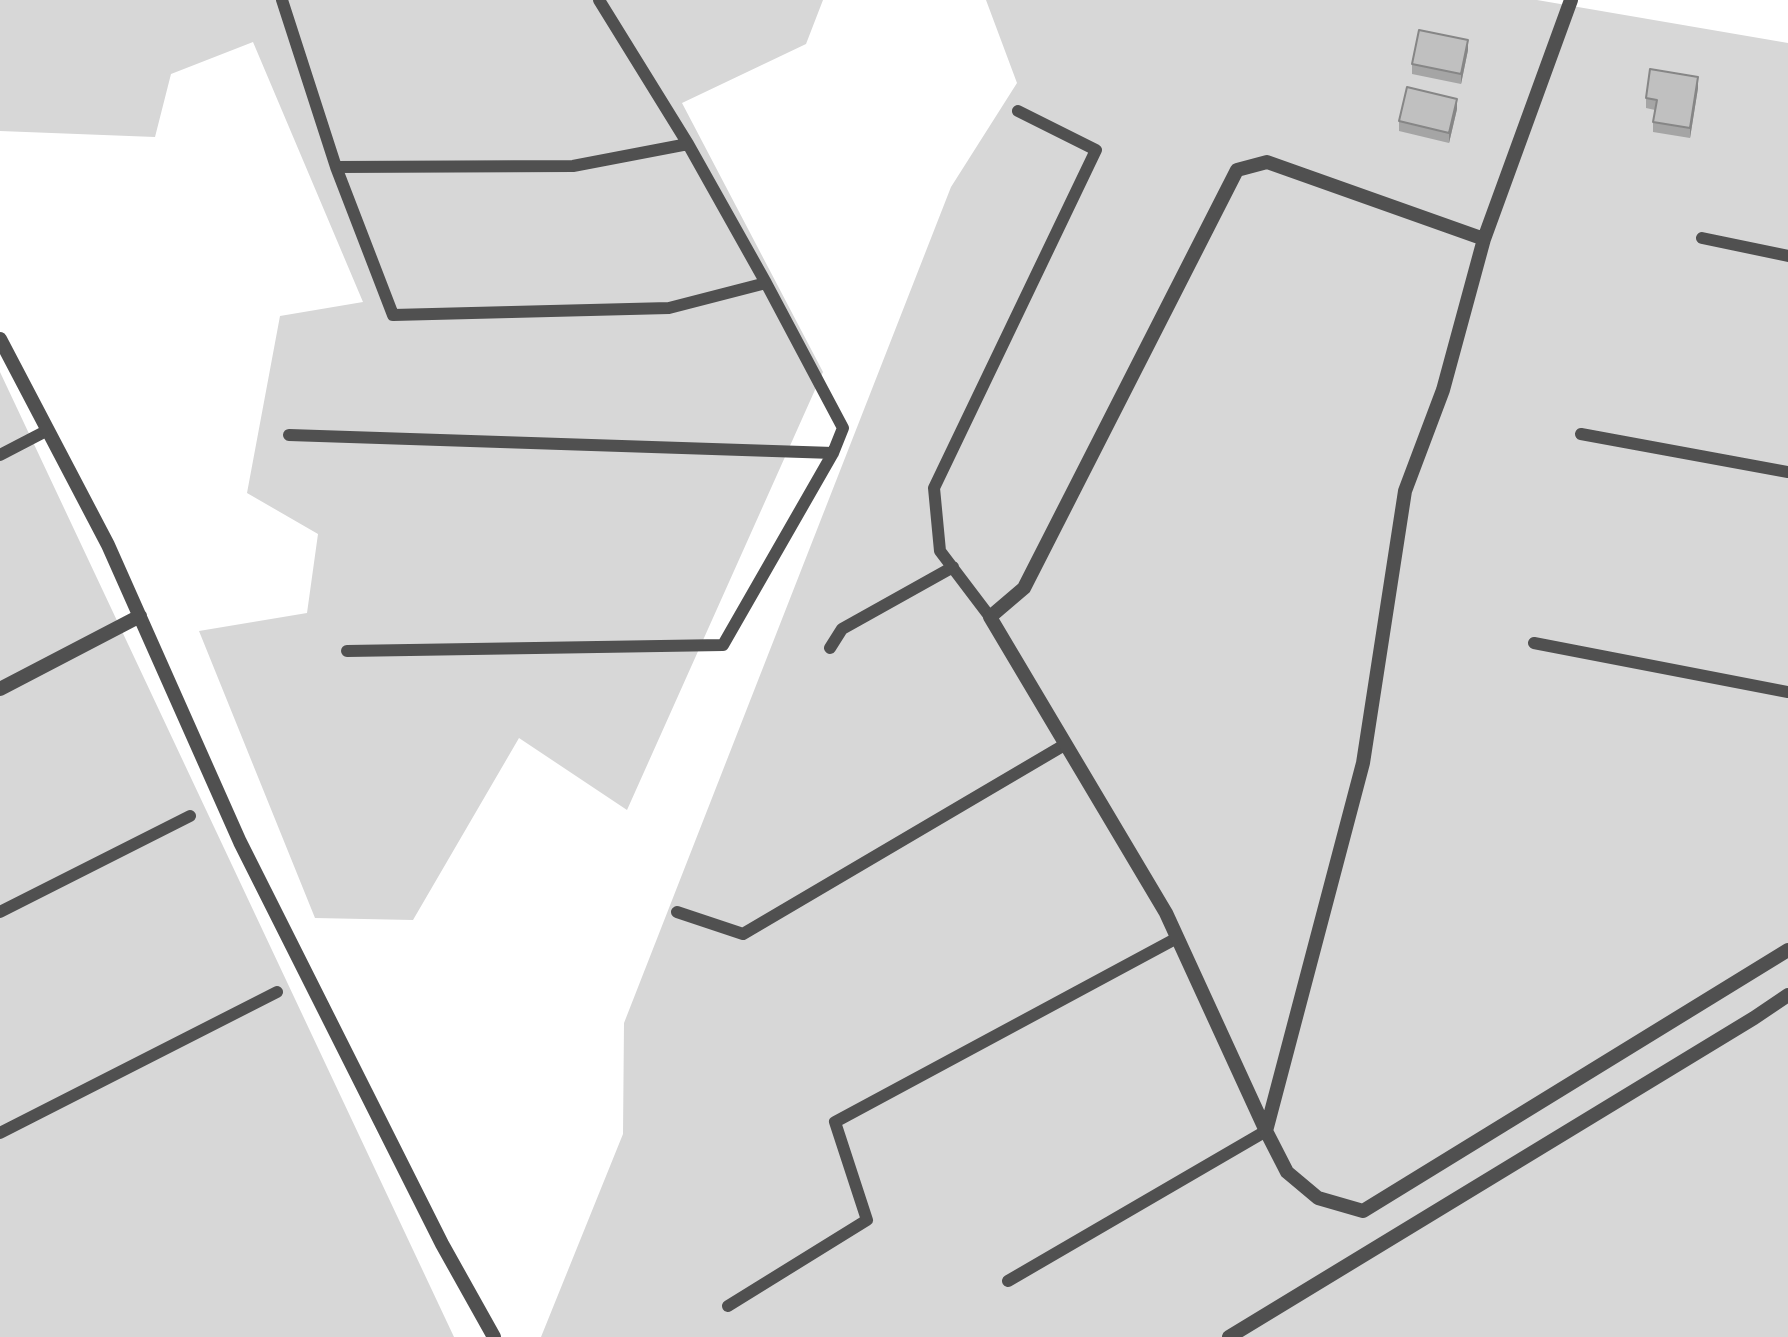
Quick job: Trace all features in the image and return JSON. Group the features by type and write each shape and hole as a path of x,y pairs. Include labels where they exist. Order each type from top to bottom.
{"street":[{"path":"1266,1131 1363,763 1405,491 1443,390 1484,239 1571,0"},
{"path":"1484,239 1266,162 1237,170 1024,588 990,617 1166,913 1287,1172 1318,1198 1363,1211 1788,950"},
{"path":"0,339 108,545 240,842 490,1336"},
{"path":"0,690 140,616"},
{"path":"1229,1337 1742,1026 1788,995"}],"lane":[{"path":"282,0 336,167 393,315 669,308 766,283"},
{"path":"347,651 723,645 833,453 843,428 688,144 599,0"},
{"path":"990,617 940,551 934,488 1096,150 1018,111"},
{"path":"336,167 573,166 688,144"},
{"path":"1702,238 1788,256"},
{"path":"0,455 48,430"},
{"path":"1581,434 1788,472"},
{"path":"289,435 833,453"},
{"path":"830,648 842,629 953,567"},
{"path":"1534,643 1788,692"},
{"path":"677,912 743,934 1066,744"},
{"path":"0,912 190,817"},
{"path":"729,1306 867,1220 835,1122 1177,938"},
{"path":"0,1133 277,992"},
{"path":"1008,1281 1266,1131"}],"shaded area":[{"path":"0,0 823,0 806,44 682,103 823,372 627,810 519,738 413,920 315,918 199,631 307,613 318,534 247,493 280,316 363,302 253,42 171,74 155,137 0,131"},
{"path":"986,0 1537,0 1788,43 1788,1337 541,1337 623,1134 624,1023 951,187 1017,83"},
{"path":"0,372 454,1337 0,1337"}],"building":[{"path":"1419,30 1468,40 1461,74 1412,64"},
{"path":"1650,69 1698,77 1690,128 1653,122 1657,100 1646,98"},
{"path":"1407,87 1457,99 1449,133 1399,121"}]}
